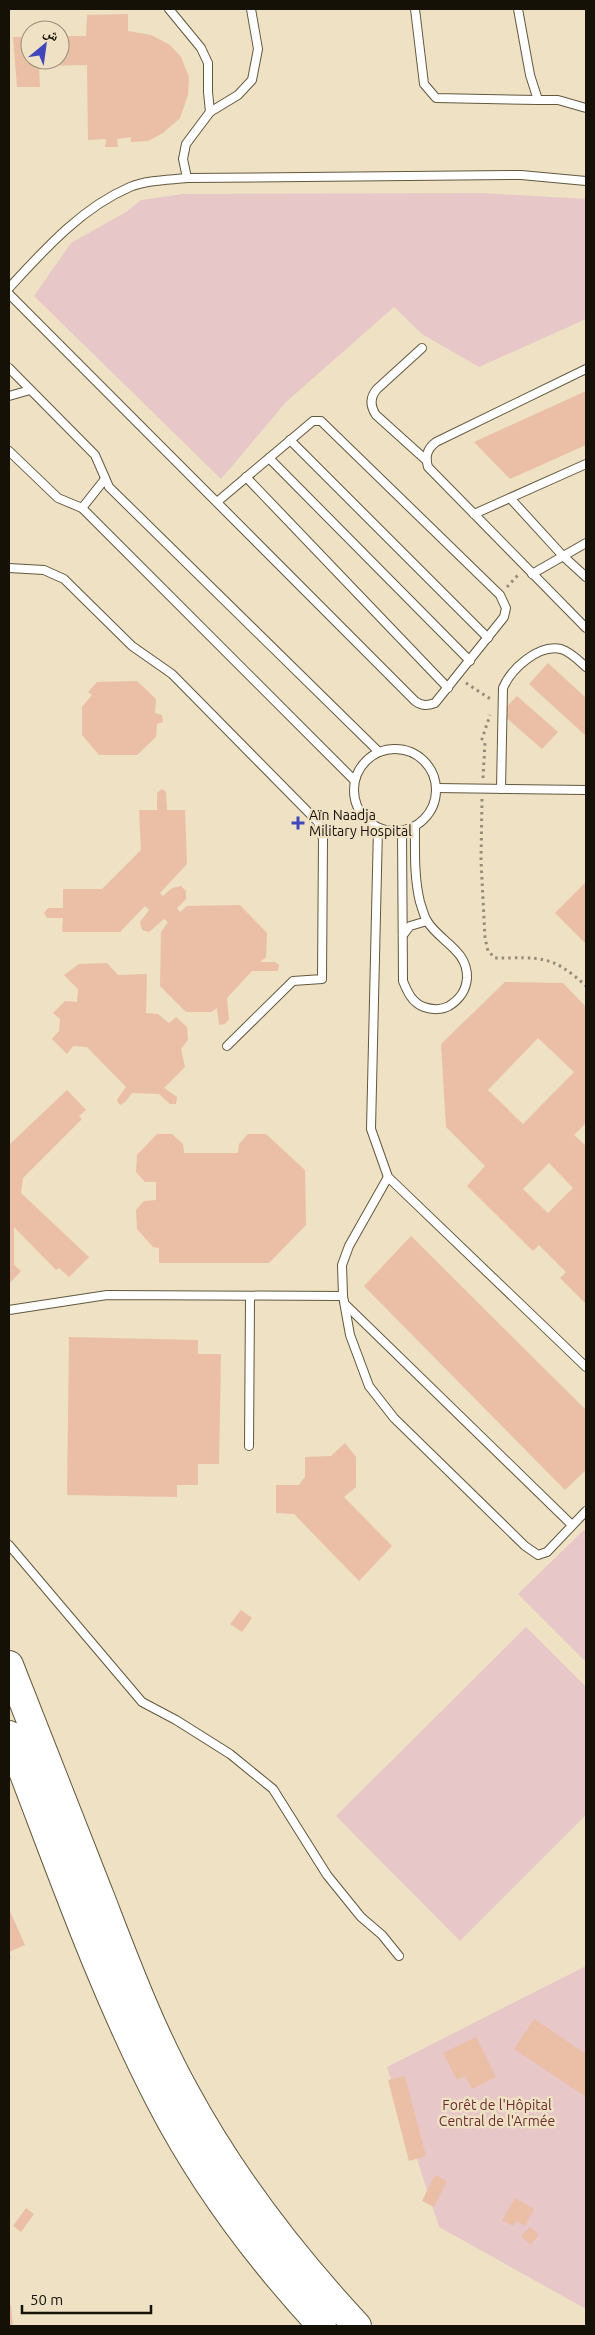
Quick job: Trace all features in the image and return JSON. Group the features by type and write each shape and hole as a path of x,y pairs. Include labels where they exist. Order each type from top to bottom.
{"highway":[{"path":"9,1665 138,1995 184,2091 217,2146 274,2229 357,2326"},
{"path":"9,1735 114,2005 162,2103 221,2199 282,2281 322,2326"}],"lane":[{"path":"169,9 201,48 208,63 210,112"},
{"path":"187,178 183,159 186,144 210,112 238,95 252,80 258,50 251,9"},
{"path":"415,9 424,84 436,98 558,100 586,108"},
{"path":"518,9 530,75 538,100"},
{"path":"9,288 79,217 130,187 154,181 187,178 521,175 586,181"},
{"path":"9,294 415,701 422,706 431,705 448,688 488,638 505,613 505,604 500,595 323,422 313,421 217,502"},
{"path":"422,348 373,394 372,406 376,415 426,460 428,467 586,628"},
{"path":"9,368 95,455 108,487 379,752"},
{"path":"426,460 430,447 436,442 586,369"},
{"path":"9,396 30,390"},
{"path":"290,440 488,638"},
{"path":"9,451 58,498 82,508 354,780"},
{"path":"269,458 470,661"},
{"path":"474,514 586,464"},
{"path":"246,477 448,688"},
{"path":"82,508 105,479"},
{"path":"510,498 563,556 586,577"},
{"path":"532,574 586,543"},
{"path":"9,568 44,570 64,579 132,646 172,674 318,822 323,839 322,979 293,982 227,1046"},
{"path":"501,789 503,688 506,680 526,659 544,651 560,649 571,654 586,668"},
{"path":"394,749 408,751 418,756 428,767 436,788 433,805 426,816 415,826 402,831 378,828 363,817 356,804 354,780 360,766 379,752 394,749"},
{"path":"436,788 586,790"},
{"path":"402,831 403,981 409,995 421,1006 434,1010 447,1007 461,997 466,985 467,970 462,956 427,921 420,902 416,878 415,826"},
{"path":"378,828 371,1129 388,1177 586,1367"},
{"path":"403,935 410,926 427,921"},
{"path":"388,1177 349,1246 342,1265 343,1296 347,1306 350,1334 369,1386 394,1418 525,1546 538,1555 547,1552 586,1511"},
{"path":"9,1310 107,1295 343,1296"},
{"path":"249,1446 250,1296"},
{"path":"347,1306 572,1525"},
{"path":"9,1545 142,1702 176,1720 230,1754 273,1789 327,1874 361,1917 382,1936 399,1956"}],"path":[{"path":"500,595 526,567"},
{"path":"457,677 494,702"},
{"path":"491,711 482,739 485,742 481,860 485,938 488,951 496,958 524,956 548,959 567,969 586,986"}],"green space":[{"path":"480,193 586,199 586,319 479,367 422,334 394,307 286,402 221,479 34,296 71,243 126,212 141,200 183,194"},
{"path":"586,1528 586,1662 518,1594"},
{"path":"526,1627 586,1687 586,1815 460,1941 336,1816"},
{"name":"Forêt de l'Hôpital Central de l'Armée","path":"586,1966 586,2309 439,2227 387,2067"}],"building":[{"path":"128,14 128,31 151,35 170,45 181,57 189,77 188,95 180,118 163,133 148,141 131,142 131,137 117,139 118,147 105,147 106,139 88,140 87,65 70,65 70,36 86,36 87,15"},
{"path":"13,37 20,37 20,70 39,70 40,87 17,87"},
{"path":"586,391 586,445 510,479 474,442"},
{"path":"548,663 586,698 586,736 529,684"},
{"path":"137,681 156,699 155,713 162,715 163,722 157,724 156,737 137,755 99,755 82,735 82,707 92,695 88,692 97,682"},
{"path":"517,696 558,732 542,749 501,713"},
{"path":"162,789 166,792 167,810 185,810 187,864 160,893 163,896 172,888 181,886 186,891 186,899 177,908 180,912 187,906 240,905 267,933 266,957 260,962 275,962 279,965 278,971 252,971 227,998 229,1019 225,1024 219,1025 217,1008 211,1012 186,1012 160,986 161,932 168,922 164,919 149,932 142,930 140,922 149,910 145,906 120,932 62,932 63,918 47,918 44,913 48,908 63,908 63,889 102,889 141,850 139,810 157,810 157,793"},
{"path":"586,882 586,944 555,913"},
{"path":"107,963 118,975 147,974 146,1013 158,1014 169,1023 176,1017 187,1027 188,1040 181,1049 185,1067 164,1088 177,1097 176,1104 170,1104 159,1094 132,1093 120,1105 117,1101 118,1098 126,1087 87,1047 73,1046 67,1054 52,1039 59,1031 60,1019 53,1013 65,1001 77,1002 78,989 64,975 79,964"},
{"path":"505,982 563,983 586,1007 586,1123 574,1135 586,1146 586,1304 560,1278 566,1272 539,1245 533,1251 467,1186 485,1166 446,1127 441,1044","holes":["538,1038 574,1072 523,1124 488,1090","549,1163 573,1188 548,1213 523,1189"]},
{"path":"67,1090 86,1110 79,1116 82,1119 23,1178 21,1193 89,1257 69,1277 59,1268 56,1270 14,1227 14,1265 21,1271 9,1284 9,1145"},
{"path":"157,1134 172,1134 183,1144 184,1153 238,1153 239,1144 248,1134 266,1134 305,1170 306,1225 269,1263 159,1263 159,1248 153,1247 137,1229 136,1210 144,1201 156,1200 156,1182 145,1182 136,1172 137,1155"},
{"path":"411,1236 586,1410 586,1470 565,1490 364,1286"},
{"path":"69,1337 198,1340 198,1354 221,1354 219,1464 198,1464 198,1485 177,1485 177,1497 67,1495"},
{"path":"345,1443 356,1457 356,1487 344,1497 392,1546 359,1581 294,1514 276,1513 276,1485 299,1485 305,1477 305,1457 331,1456"},
{"path":"241,1610 252,1618 242,1632 230,1624"},
{"path":"9,1909 25,1945 9,1952"},
{"path":"534,2019 586,2054 586,2097 514,2049"},
{"path":"476,2037 496,2077 472,2089 465,2076 457,2080 443,2053"},
{"path":"405,2076 426,2156 409,2161 388,2080"},
{"path":"435,2175 447,2181 434,2207 422,2201"},
{"path":"515,2198 534,2209 525,2226 516,2221 513,2226 502,2220"},
{"path":"26,2208 34,2214 21,2232 13,2226"},
{"path":"530,2227 539,2235 530,2245 521,2236"},
{"path":"9,2305 11,2305 13,2326 9,2326"}],"place":[{"name":"Aïn Naadja Military Hospital","path":"298,823"}]}
